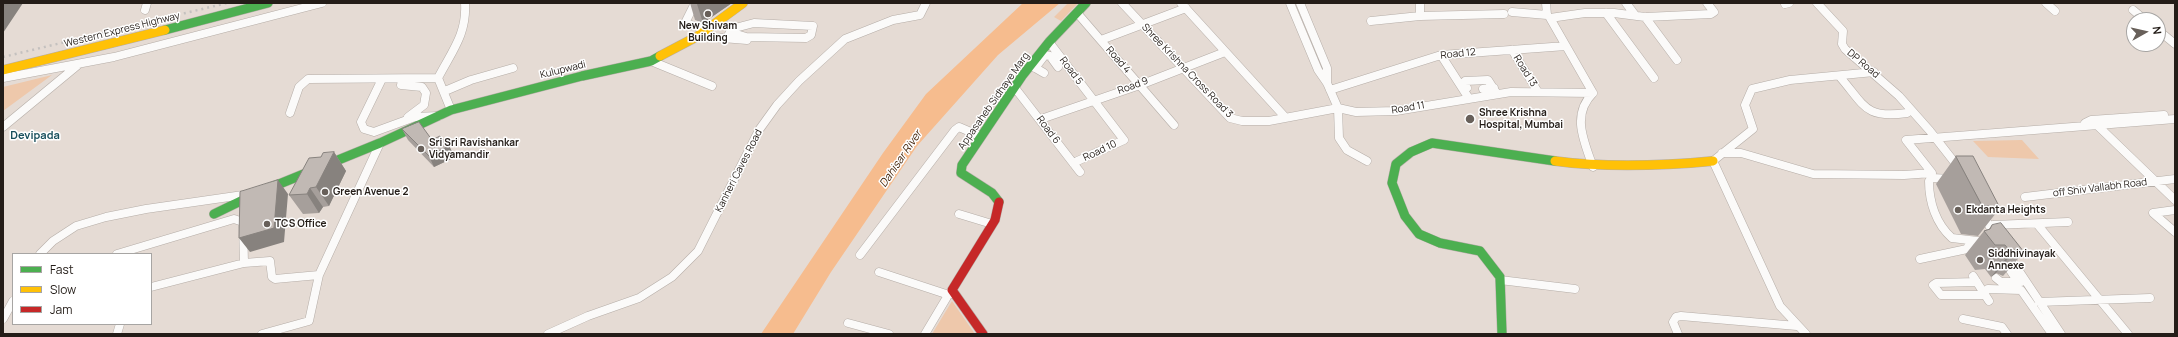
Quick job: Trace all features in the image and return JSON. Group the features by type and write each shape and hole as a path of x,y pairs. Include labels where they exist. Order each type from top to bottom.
{"main road":[{"name":"Western Express Highway","path":"3,61 234,3"},
{"name":"Western Express Highway","path":"3,70 268,3"},
{"name":"Kulupwadi","path":"214,214 254,193 380,143 451,110 582,76 651,61 698,36 743,3"},
{"name":"Appasaheb Sidhaye Marg","path":"952,290 1000,209 1000,202 994,194 966,180 961,173 962,165 980,136 1015,88 1033,67 1050,42 1078,14 1086,3"},
{"path":"3,77 41,61"},
{"path":"1502,334 1500,277 1480,251 1440,243 1419,234 1405,216 1392,183 1396,164 1411,152 1432,144 1593,167 1662,167 1713,161"},
{"path":"952,290 983,334"},
{"path":"952,290 991,334"}],"street":[{"path":"3,77 79,64 183,40 322,3"},
{"path":"438,78 463,31 466,20 465,3"},
{"path":"695,3 685,23 707,30"},
{"name":"Kanheri Caves Road","path":"548,334 588,316 639,298 672,277 698,252 759,130 777,105 799,81 845,39 893,20 920,15 926,3"},
{"name":"Shree Krishna Cross Road 3","path":"1122,3 1230,118 1242,122 1257,123 1338,108"},
{"path":"1290,3 1318,70 1328,86 1338,108 1339,138 1347,150 1367,161"},
{"path":"1300,3 1327,68 1328,86"},
{"path":"1420,3 1420,16"},
{"path":"1512,12 1547,15 1546,3"},
{"path":"1626,3 1635,15"},
{"path":"1593,167 1584,139 1582,120 1583,104 1593,93 1550,18 1585,13 1606,13 1645,17 1711,14 1714,12 1707,3"},
{"name":"DP Road","path":"1817,3 1844,31 1842,44 1845,50 1895,94"},
{"path":"2046,3 2055,11"},
{"path":"1101,40 1142,25 1184,5 1285,118"},
{"path":"1606,13 1654,78"},
{"name":"Road 4","path":"1078,14 1174,125"},
{"path":"1371,21 1420,16 1504,14"},
{"path":"1645,17 1677,60"},
{"path":"698,36 728,35 746,37 806,38 811,35 813,26 747,23 736,26 728,35"},
{"path":"728,35 754,40"},
{"path":"2166,37 2175,44"},
{"name":"Road 5","path":"1050,42 1093,100"},
{"name":"Road 12","path":"1328,86 1441,55 1566,46"},
{"name":"Road 13","path":"1512,50 1538,92"},
{"path":"3,127 79,64 83,51"},
{"name":"Road 9","path":"1041,119 1140,85 1182,67 1225,52"},
{"path":"1044,73 1033,67 1045,55 1050,56 1056,64 1061,58"},
{"path":"1441,55 1468,97"},
{"path":"651,61 712,86"},
{"path":"445,91 471,80 513,68"},
{"path":"1806,334 1780,306 1713,161 1753,129 1745,105 1752,89 1790,80 1876,76"},
{"path":"290,113 299,87 308,79 438,78"},
{"path":"438,78 445,91 451,110"},
{"path":"1842,78 1870,112 1875,115 1886,116 1908,112 1895,94"},
{"path":"382,79 361,122 364,129 368,132 384,130 406,119 424,105 426,94 422,86 401,85"},
{"path":"1467,88 1463,83 1465,81 1488,80 1496,91"},
{"name":"Road 6","path":"1015,88 1041,119 1080,172"},
{"path":"1483,89 1496,91"},
{"name":"Road 11","path":"1338,108 1349,112 1374,114 1496,91 1593,93"},
{"path":"1895,94 1937,138 1962,177 1929,179 1930,195 1942,228 1952,238 1999,246"},
{"name":"Road 10","path":"1073,163 1124,140 1093,100"},
{"path":"2082,124 2091,120 2175,114"},
{"path":"406,119 439,116"},
{"path":"1722,153 1741,153 1813,174 1904,175 1932,173 1906,140 2082,124 2098,126 2175,119"},
{"path":"2098,126 2175,200"},
{"path":"373,127 384,130"},
{"path":"860,255 955,130 959,127 963,127 980,136"},
{"path":"262,334 309,321 319,274 380,143"},
{"name":"off Shiv Vallabh Road","path":"2025,197 2175,179"},
{"path":"41,253 53,241 76,226 106,217 146,209 254,193"},
{"path":"1977,203 1999,246 2025,286 2052,334"},
{"path":"2175,210 2153,213 2175,232"},
{"path":"1972,213 1983,214"},
{"path":"959,214 992,224"},
{"path":"120,253 234,219 242,222 244,263"},
{"path":"1988,226 2068,222"},
{"path":"2037,224 2128,334"},
{"path":"1982,233 1987,240 1999,246"},
{"path":"1920,259 1967,249 1969,244 1999,246"},
{"path":"152,287 244,263 270,261 272,277 274,279 319,274"},
{"path":"880,272 952,290 925,334"},
{"path":"1996,278 2001,282 2025,286 2039,302 2061,334"},
{"path":"1500,280 1575,289"},
{"path":"1981,288 2025,286"},
{"path":"2039,302 2150,298"},
{"path":"3,319 12,303"},
{"path":"1678,334 1673,322 1676,317 1681,316 1797,326"},
{"path":"1963,319 2002,327 2008,334"},
{"path":"848,323 889,334"}],"shaded area":[{"path":"1068,3 1078,3 1061,21 1054,17"},
{"path":"52,75 3,111 3,87"},
{"path":"2022,140 2039,159 1988,157 1973,141"},
{"path":"952,301 975,334 932,334"}],"water":[{"name":"Dahisar River","path":"1023,3 1060,3 998,55 917,146 831,272 793,334 761,334 883,153 926,94"}],"building":[{"path":"419,122 432,140 440,136 449,146 429,156 402,129"},
{"path":"334,152 316,187 310,188 307,194 289,195 309,158 321,157 323,153"},
{"path":"1956,156 1973,156 2000,208 1982,205"},
{"path":"278,180 274,228 239,238 240,192"},
{"path":"2001,223 2024,252 2017,248 2011,252 2005,245 1995,245 1984,231 1990,229 1992,225"}],"railway":[{"path":"3,57 227,3"}],"traffic: fast":[{"path":"165,30 268,3"},
{"path":"999,202 992,193 961,173 962,165 1022,76 1049,42 1086,3"},
{"path":"267,189 380,143 451,110 582,76 651,61 660,56"},
{"path":"1502,334 1500,277 1480,251 1440,243 1419,234 1405,216 1392,183 1396,164 1411,152 1432,143 1555,161"},
{"path":"214,214 251,196"}],"traffic: slow":[{"path":"660,56 698,36 743,3"},
{"path":"3,70 165,30"},
{"path":"1555,161 1575,164 1614,166 1673,165 1713,161"}],"traffic: jam":[{"path":"983,334 952,290 995,220 999,209 999,202"}],"place":[{"name":"New Shivam Building","path":"708,14"},
{"name":"Shree Krishna Hospital, Mumbai","path":"1470,119"},
{"name":"Sri Sri Ravishankar Vidyamandir","path":"421,149"},
{"name":"Green Avenue 2","path":"325,192"},
{"name":"Ekdanta Heights","path":"1958,210"},
{"name":"TCS Office","path":"267,224"},
{"name":"Siddhivinayak Annexe","path":"1980,260"}],"district":[{"name":"Devipada","path":"35,136"}]}
